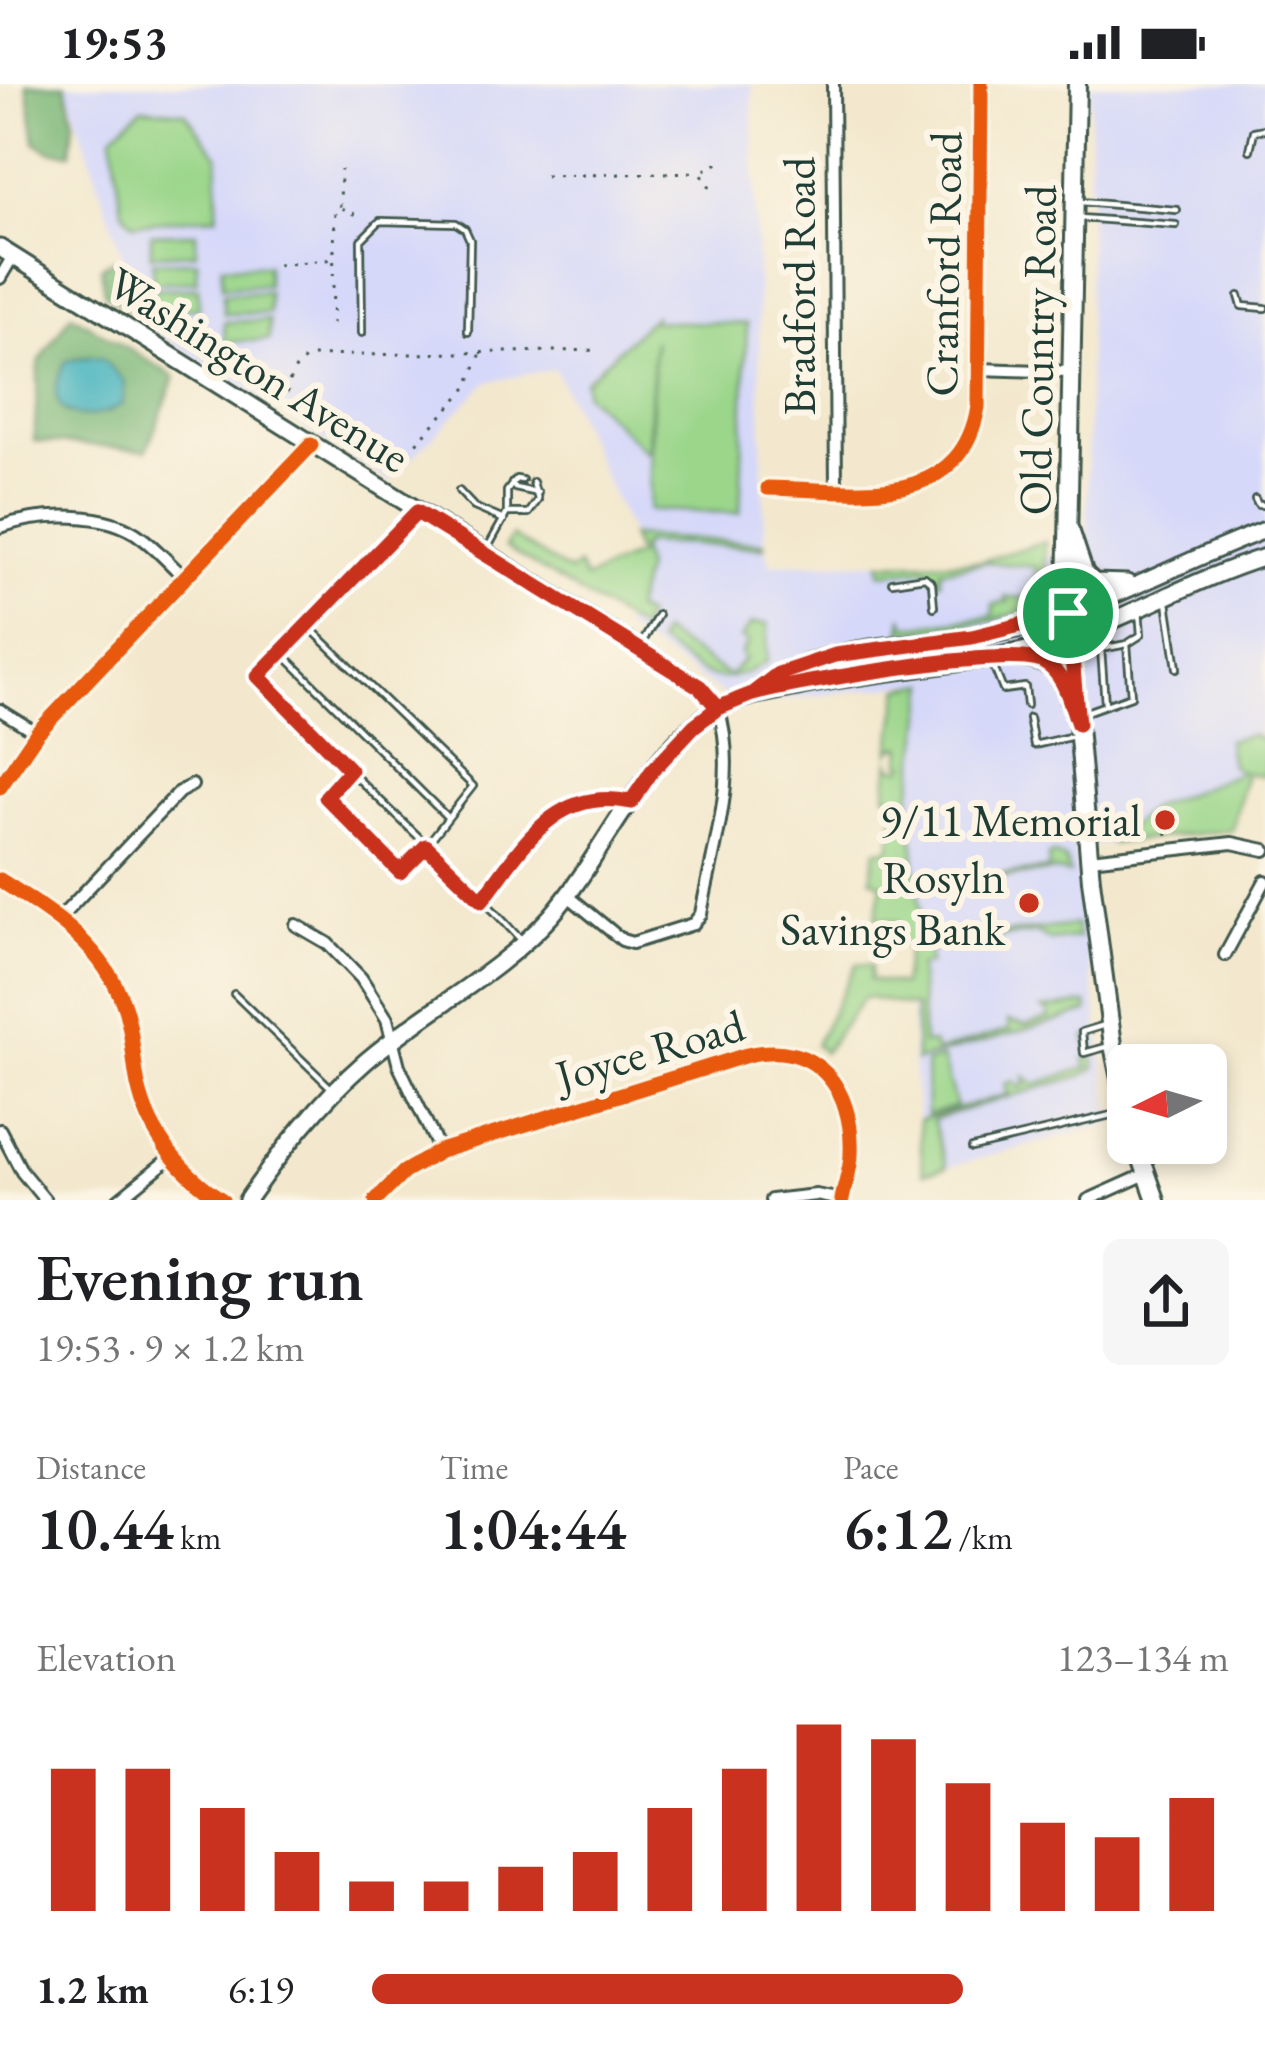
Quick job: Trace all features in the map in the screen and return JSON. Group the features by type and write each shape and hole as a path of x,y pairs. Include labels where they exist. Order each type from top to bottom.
{"main road":[{"name":"Old Country Road","path":"1078,84 1068,613 1113,1044"},
{"name":"Washington Avenue","path":"7,252 700,687 718,708"},
{"path":"1069,526 1085,573 1094,582 1142,582"},
{"path":"752,694 778,674 835,655 988,634 1068,613 1265,530"},
{"path":"1232,543 1240,565"},
{"path":"247,1200 334,1091 524,944 568,896 652,771 718,708 752,694 993,656 1070,636 1265,557"},
{"path":"892,646 895,669"},
{"path":"993,656 1041,660 1059,674 1079,724"},
{"path":"1143,1164 1156,1200"}],"street":[{"name":"Bradford Road","path":"833,84 836,488"},
{"name":"Cranford Road","path":"768,488 908,488 945,471 962,454 974,431 979,369 982,84"},
{"path":"0,278 7,252"},
{"path":"979,369 1071,372"},
{"path":"0,787 37,733 311,445"},
{"path":"0,527 49,518 122,525 141,536 185,578"},
{"path":"568,896 632,944 693,924 700,914 725,780 727,735 718,708"},
{"path":"0,710 37,733"},
{"path":"60,918 179,791 192,785"},
{"path":"1090,859 1232,842 1265,850"},
{"path":"0,880 60,918 100,959 119,992 130,1025 145,1107 171,1157 222,1200"},
{"path":"1225,955 1265,880"},
{"path":"296,925 327,943 361,978 386,1019 399,1066 440,1151"},
{"name":"Joyce Road","path":"376,1200 404,1172 440,1151 747,1055 784,1051 822,1069 844,1102 851,1127 851,1160 841,1200"},
{"path":"0,1130 22,1172 45,1200"},
{"path":"118,1200 171,1157"},
{"path":"1088,1200 1147,1174"},
{"path":"770,1200 816,1195 841,1200"}],"lane":[{"path":"1250,150 1254,131 1265,129"},
{"path":"1075,210 1177,210"},
{"path":"1075,210 1176,225"},
{"path":"362,333 361,240 380,221 456,223 465,229 470,241 468,332"},
{"path":"1239,296 1242,306 1265,308"},
{"path":"484,554 506,516 507,490 522,480"},
{"path":"459,491 474,507 506,516 529,513 538,493 533,482"},
{"path":"512,483 538,493"},
{"path":"1256,499 1258,505 1265,505"},
{"path":"417,512 258,676 524,944"},
{"path":"892,582 925,577 932,583 934,607"},
{"path":"1165,597 1177,668"},
{"path":"1105,704 1101,649 1127,644 1141,634 1138,609"},
{"path":"638,650 658,615"},
{"path":"307,625 472,786 400,872 326,797 350,770"},
{"path":"1029,718 1034,745 1079,724 1105,704 1130,696 1127,644"},
{"path":"281,652 448,818"},
{"path":"993,656 1004,690 1025,687 1027,705"},
{"path":"482,900 541,824 590,798 631,802"},
{"path":"234,994 334,1091"},
{"path":"1107,1047 1084,1053 1082,1032 1110,1024"},
{"path":"972,1148 1107,1118"}],"path":[{"path":"545,176 700,172 719,164"},
{"path":"340,170 340,208"},
{"path":"700,172 710,188"},
{"path":"340,208 361,217"},
{"path":"332,324 335,211 340,208"},
{"path":"278,265 334,260"},
{"path":"289,405 294,370 311,356 600,350"},
{"path":"392,470 467,388 482,352"},
{"path":"1165,820 1168,849"}],"shaded area":[{"path":"66,84 752,84 765,542 770,564 1043,555 1087,563 1090,84 1265,84 1265,706 1232,830 1074,847 1107,1087 1107,1124 923,1174 913,1062 907,794 917,683 740,705 623,629 642,570 631,535 555,369 487,382 389,481 145,326"}],"green space":[{"path":"27,84 66,84 74,121 71,153 50,151 35,142"},
{"path":"142,108 185,112 218,156 217,216 134,224 122,210 112,135"},
{"path":"196,233 196,253 151,255 151,234"},
{"path":"113,260 131,278 145,320 104,293 101,267"},
{"path":"197,261 197,281 153,283 152,262"},
{"path":"267,265 267,285 222,287 222,266"},
{"path":"198,288 199,308 154,310 153,289"},
{"path":"268,292 269,313 224,314 223,294"},
{"path":"71,314 175,377 147,450 34,441 39,362","holes":["76,358 102,359 110,412 81,416 65,412"]},
{"path":"654,316 654,321 747,324 740,513 649,510 654,340 647,453 585,393 585,381"},
{"path":"269,320 269,340 225,342 224,322"},
{"path":"512,536 569,572 578,566 585,579 637,555 630,536 764,543 764,547 644,543 640,550 645,569 634,610 646,616 640,630 505,547"},
{"path":"1045,541 1045,582 1036,582 1036,567 987,562 941,570 941,581 927,569 881,573 880,563 982,561"},
{"path":"1005,597 1030,598 1030,609 993,621 902,633 903,616 907,626 993,616 993,605 1008,602"},
{"path":"751,624 768,624 767,661 734,677 709,676 657,643 661,632 729,676 744,659 741,654 748,643 741,638"},
{"path":"928,683 911,796 916,873 928,874 929,883 1049,869 1048,856 1053,854 1065,859 1070,874 1055,871 918,888 924,943 1076,925 1078,938 1050,941 1038,933 986,939 990,949 983,950 981,942 929,949 929,965 919,966 923,1044 932,1043 936,1052 941,1051 1009,1030 1008,1021 1026,1025 1049,1018 1043,1009 1087,1004 1088,1012 916,1061 915,1007 864,997 824,1052 815,1045 856,964 871,965 870,980 902,985 908,946 900,944 898,922 876,918 882,884 871,878 876,850 890,849 897,805 886,793 890,759 892,767 904,768 905,763 901,762 903,747 890,753 901,688"},
{"path":"1251,735 1265,741 1265,776 1246,773 1232,830 1112,843 1150,808 1242,772 1231,766 1227,740"},
{"path":"1091,1036 1095,1068 1084,1075 933,1119 946,1167 923,1173 919,1120 1008,1094 1005,1084 1025,1085 1024,1076 1035,1084 1088,1067 1084,1059 1091,1056 1086,1037"},
{"path":"942,1058 956,1106 927,1115 926,1063"}],"water":[{"path":"102,359 125,382 123,404 108,412 79,416 60,405 58,379 66,361"}],"cycle path":[{"path":"768,488 897,488 925,480 949,465 967,441 978,407 981,84"},
{"path":"0,787 37,733 311,445"},
{"path":"0,880 68,928 109,974 126,1013 146,1112 177,1162 222,1200"},
{"path":"376,1200 404,1172 440,1151 747,1055 771,1052 811,1062 838,1089 850,1130 851,1160 842,1200"}],"place":[{"name":"9/11 Memorial","path":"1165,820"},
{"name":"Rosyln Savings Bank","path":"1029,903"}],"route":[{"path":"1068,613 972,637 835,655 778,674 752,694 718,708 694,726 652,771 631,802 590,798 541,824 482,900 426,846 400,872 326,797 350,770 258,676 417,512 700,687 718,708 733,702 752,694 862,673 996,656 1041,660 1059,674 1078,724 1068,613"}]}
